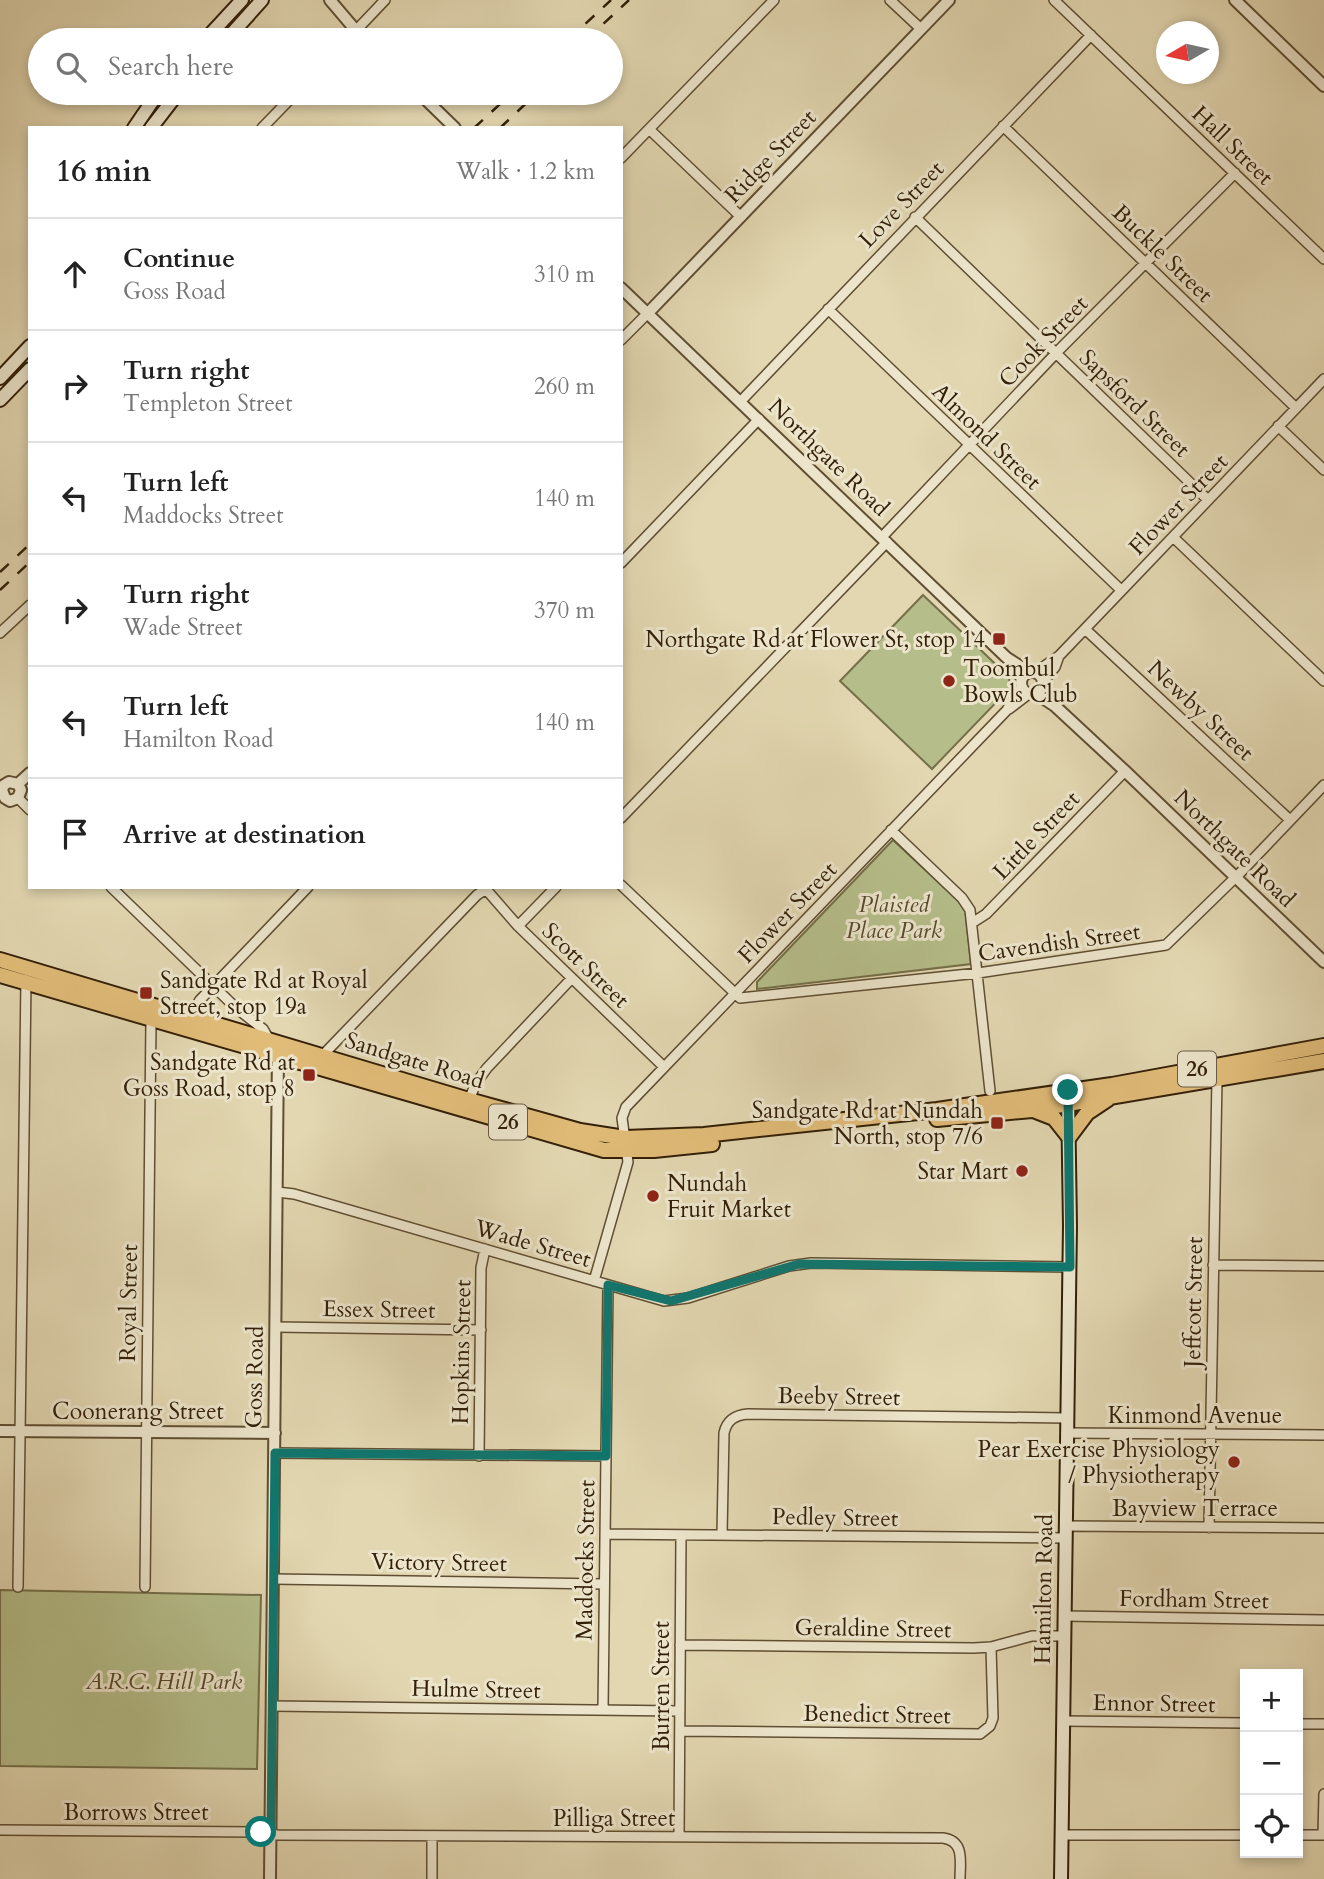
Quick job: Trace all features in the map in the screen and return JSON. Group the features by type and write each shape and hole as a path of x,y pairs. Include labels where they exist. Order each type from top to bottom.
{"highway":[{"name":"Sandgate Road","path":"0,960 27,976 151,1020 192,1025"},
{"name":"Sandgate Road","path":"0,975 27,976 275,1047 593,1147 1032,1110 1112,1085 1324,1046"},
{"name":"Sandgate Road","path":"275,1047 322,1056 626,1145 665,1138 950,1108 1068,1097 1112,1096 1324,1061"},
{"path":"1032,1110 1054,1118 1069,1137 1087,1113 1112,1096"}],"main road":[{"path":"216,28 242,0"},
{"path":"237,28 262,0"},
{"path":"135,126 150,105"},
{"path":"153,126 169,105"},
{"path":"0,378 28,348"},
{"path":"0,400 28,371"},
{"name":"Hamilton Road","path":"1061,1879 1070,1267 1068,1097"}],"street":[{"path":"358,28 385,0"},
{"path":"623,156 774,0"},
{"path":"890,0 921,29"},
{"name":"Ridge Street","path":"623,338 949,0"},
{"name":"Hall Street","path":"1054,0 1324,259"},
{"path":"1235,0 1324,86"},
{"path":"333,1 353,28"},
{"name":"Love Street","path":"740,402 1091,35"},
{"path":"266,126 285,105"},
{"path":"431,105 453,126"},
{"name":"Buckle Street","path":"1003,126 1296,408"},
{"path":"649,129 741,217"},
{"name":"Cook Street","path":"623,816 1056,354 1235,173"},
{"name":"Sapsford Street","path":"915,217 1208,500"},
{"name":"Northgate Road","path":"623,290 1324,962"},
{"name":"Almond Street","path":"828,309 1121,590"},
{"name":"Flower Street","path":"626,1145 622,1118 625,1110 664,1067 1324,379"},
{"path":"623,561 759,419"},
{"path":"1278,426 1324,470"},
{"path":"1173,537 1324,681"},
{"path":"0,633 28,607"},
{"name":"Newby Street","path":"1085,629 1290,820"},
{"name":"Little Street","path":"972,923 983,918 1125,771"},
{"path":"18,784 28,775"},
{"path":"13,781 18,784 21,790 18,798 2,801 2,783 13,781"},
{"name":"Cavendish Street","path":"735,994 744,998 978,973 1166,945 1324,785"},
{"path":"18,798 28,808"},
{"path":"891,830 970,910 990,1091"},
{"path":"623,887 735,994"},
{"path":"113,889 213,986 263,1029 275,1047"},
{"path":"192,1025 198,1002 306,889"},
{"path":"322,1056 484,889"},
{"name":"Scott Street","path":"486,889 518,926 664,1067"},
{"path":"518,926 554,889"},
{"path":"18,1587 27,976"},
{"path":"469,1100 486,1068 572,978"},
{"name":"Royal Street","path":"145,1587 151,1020"},
{"name":"Goss Road","path":"270,1879 277,1192 275,1047"},
{"name":"Jeffcott Street","path":"1209,1528 1217,1078"},
{"path":"594,1281 628,1162 626,1145"},
{"name":"Wade Street","path":"277,1192 294,1194 671,1301 799,1264 1070,1267"},
{"name":"Hopkins Street","path":"479,1456 481,1268 485,1249"},
{"path":"1213,1265 1324,1266"},
{"name":"Maddocks Street","path":"603,1710 608,1285"},
{"name":"Essex Street","path":"276,1327 481,1330"},
{"name":"Beeby Street","path":"722,1535 724,1433 728,1422 737,1416 748,1413 1066,1418"},
{"name":"Coonerang Street","path":"0,1430 275,1433"},
{"name":"Kinmond Avenue","path":"1066,1433 1324,1435"},
{"path":"275,1453 606,1456"},
{"name":"Bayview Terrace","path":"1065,1532 1324,1528"},
{"name":"Pedley Street","path":"605,1534 1065,1532"},
{"name":"Burren Street","path":"679,1838 681,1535"},
{"name":"Victory Street","path":"273,1579 604,1584"},
{"name":"Fordham Street","path":"1064,1616 1324,1620"},
{"name":"Geraldine Street","path":"680,1645 991,1647 1025,1637 1063,1636"},
{"name":"Benedict Street","path":"680,1731 981,1734 990,1726 993,1718 991,1647"},
{"name":"Hulme Street","path":"272,1706 680,1711"},
{"name":"Ennor Street","path":"1063,1721 1240,1723"},
{"path":"1303,1724 1324,1724"},
{"path":"1303,1835 1324,1835 1324,1794"},
{"name":"Borrows Street","path":"0,1830 271,1834"},
{"name":"Pilliga Street","path":"271,1834 943,1838 955,1842 960,1852 960,1879"},
{"path":"1061,1835 1240,1835"},
{"path":"432,1836 432,1879"}],"green space":[{"path":"923,595 1009,677 1010,688 932,769 840,681"},
{"name":"Plaisted Place Park","path":"893,840 965,907 971,964 757,989 757,982"},
{"name":"A.R.C. Hill Park","path":"0,1590 261,1595 257,1769 0,1766"}],"railway":[{"path":"581,28 611,0"},
{"path":"599,28 629,0"},
{"path":"476,126 499,105"},
{"path":"502,126 524,105"},
{"path":"0,572 28,546"},
{"path":"0,590 28,564"}],"place":[{"name":"Northgate Rd at Flower St, stop 14","path":"999,639"},
{"name":"Toombul Bowls Club","path":"949,681"},
{"name":"Sandgate Rd at Royal Street, stop 19a","path":"146,993"},
{"name":"Sandgate Rd at Goss Road, stop 8","path":"309,1075"},
{"name":"Sandgate Rd at Nundah North, stop 7/6","path":"997,1123"},
{"name":"Star Mart","path":"1022,1171"},
{"name":"Nundah Fruit Market","path":"653,1196"},
{"name":"Pear Exercise Physiology / Physiotherapy","path":"1234,1462"}],"route":[{"path":"261,1832 271,1834 275,1453 606,1456 608,1285 671,1301 799,1264 1070,1267 1068,1090"}]}
